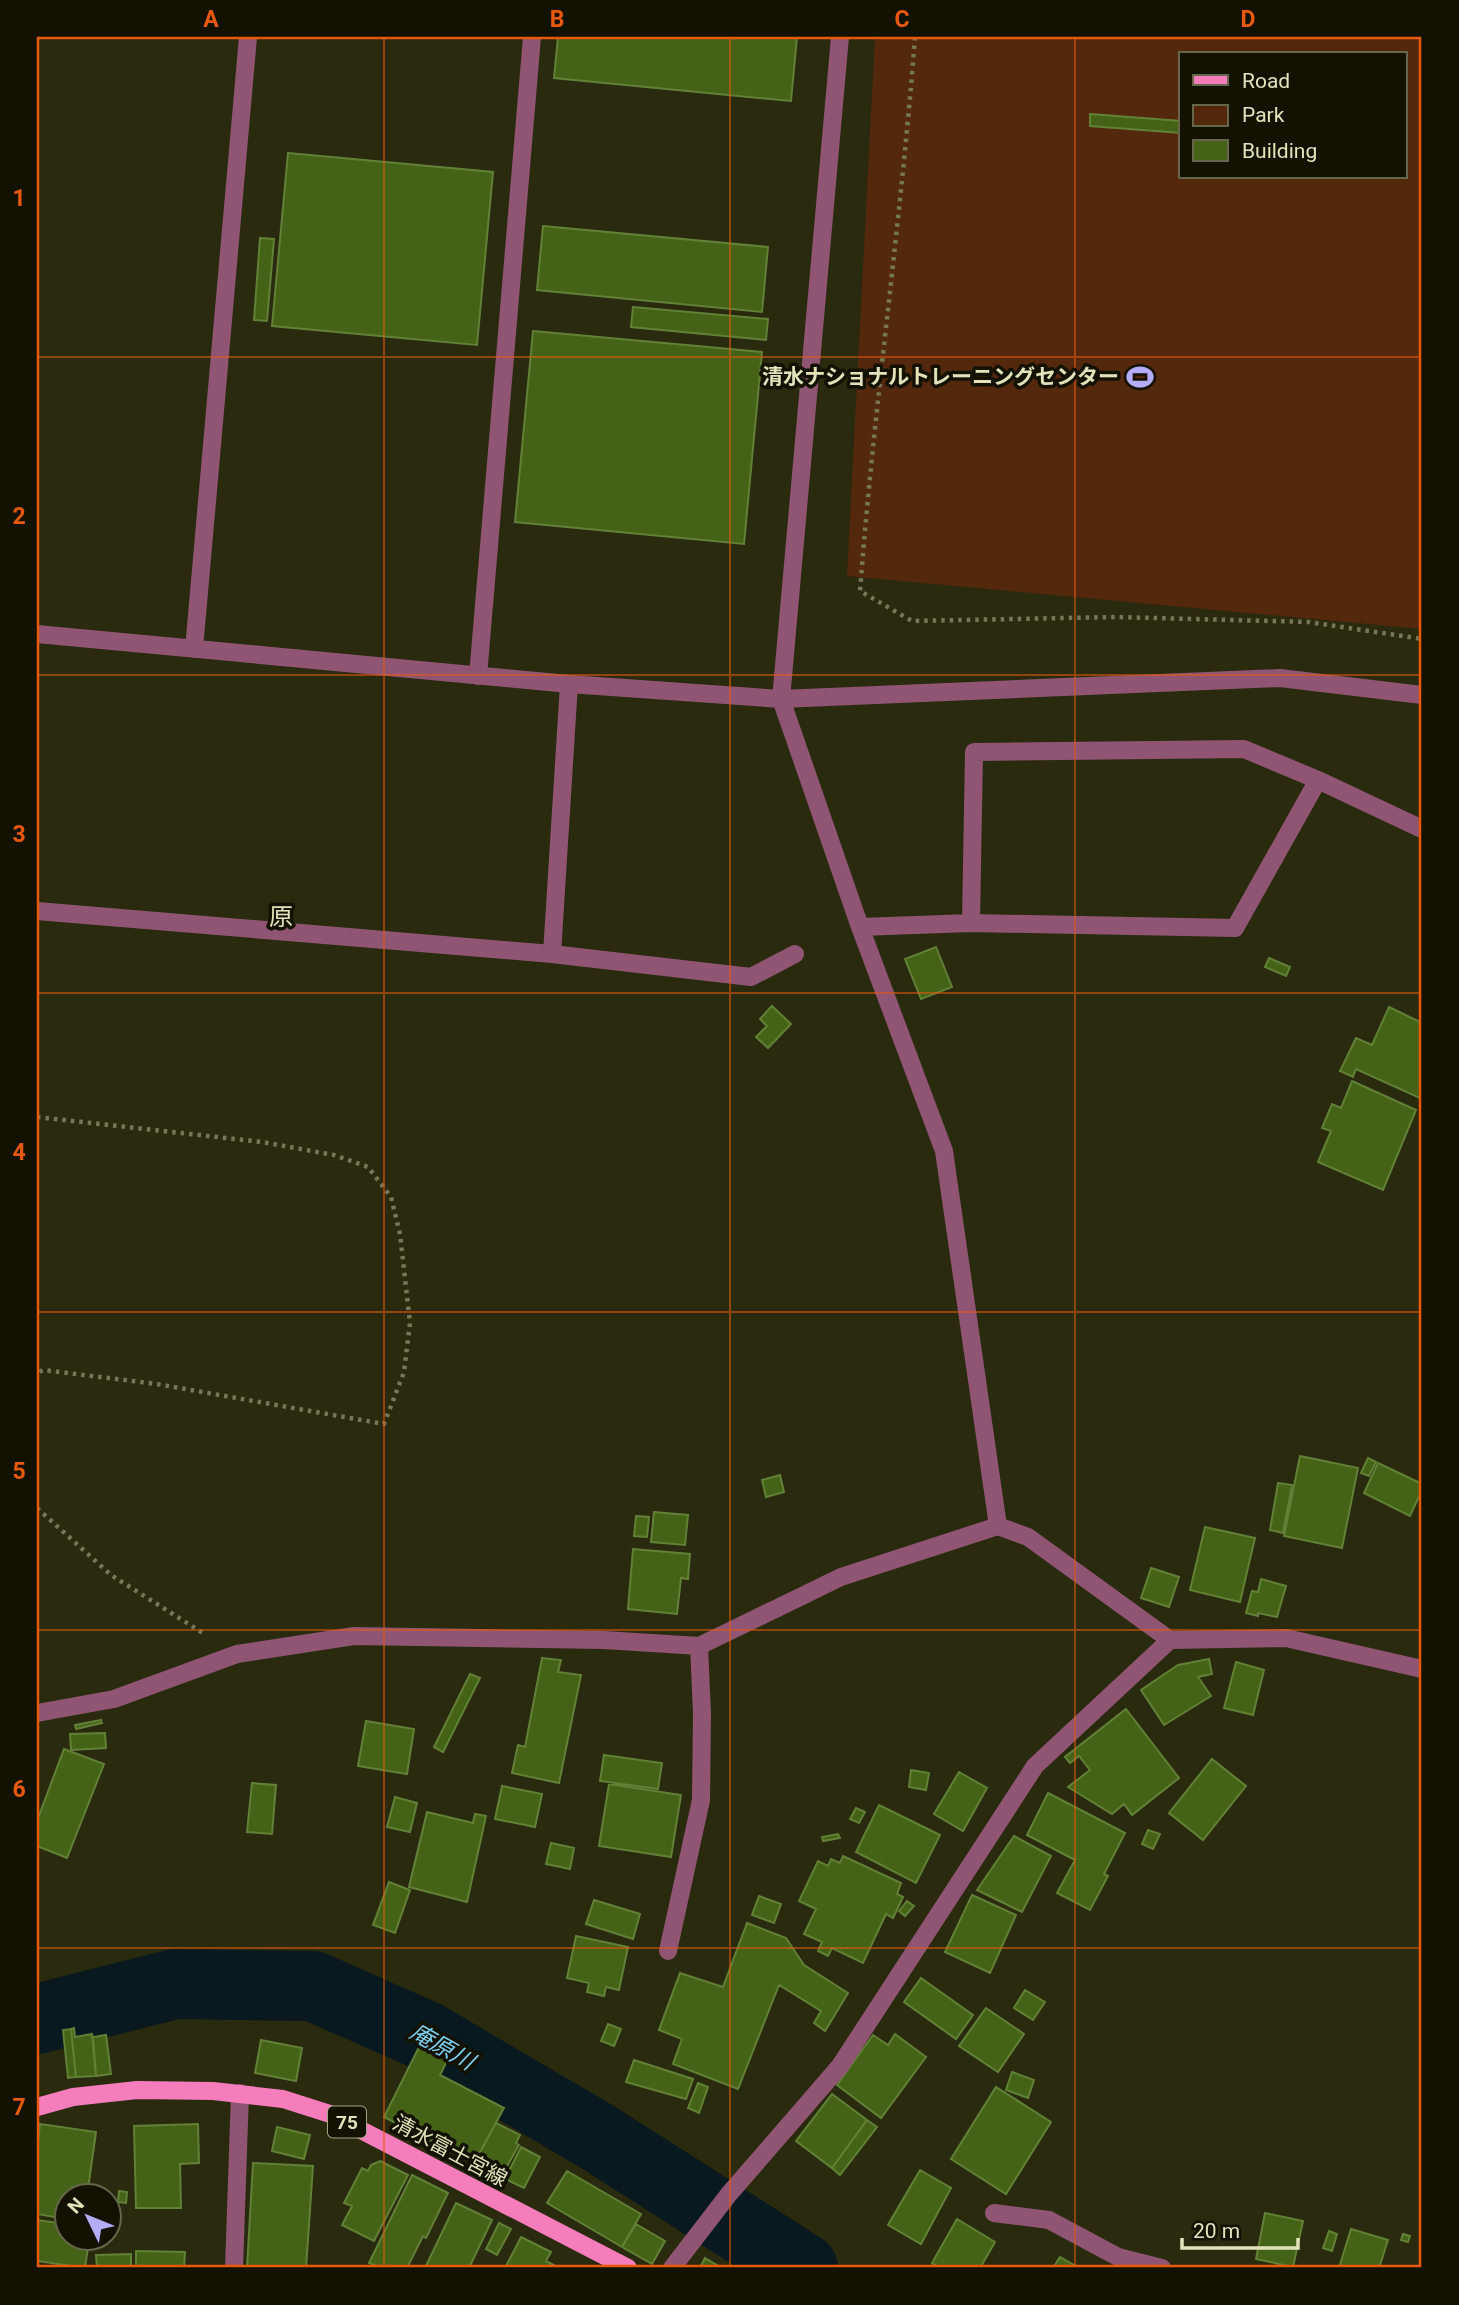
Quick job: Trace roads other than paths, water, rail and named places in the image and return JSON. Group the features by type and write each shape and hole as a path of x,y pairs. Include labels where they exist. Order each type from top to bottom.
{"main road":[{"name":"清水富士宮線","path":"37,2107 73,2096 137,2090 240,2093 283,2099 330,2114 628,2268"}],"street":[{"path":"194,649 248,37"},
{"path":"478,676 532,37"},
{"path":"840,37 781,699 860,927 944,1151 998,1526"},
{"path":"37,634 569,684 781,699 1280,678 1422,695"},
{"path":"552,954 569,684"},
{"path":"971,923 974,752 1244,749 1422,829"},
{"path":"860,927 971,923 1235,928 1318,780"},
{"path":"37,911 552,954 751,976 795,954"},
{"path":"37,1713 114,1699 237,1654 354,1636 604,1640 699,1646 841,1577 998,1526 1028,1537 1170,1640 1286,1638 1422,1669"},
{"path":"671,2268 729,2193 840,2066 1035,1766 1170,1640"},
{"path":"668,1951 701,1800 702,1713 699,1646"},
{"path":"234,2268 240,2093"},
{"path":"994,2213 1049,2220 1118,2257 1162,2268"}],"waterway":[{"name":"庵原川","path":"37,2019 175,1984 313,1986 424,2035 599,2138 803,2268"}],"place":[{"name":"清水ナショナルトレーニングセンター","path":"1140,377"}],"district":[{"name":"原","path":"281,917"}]}
